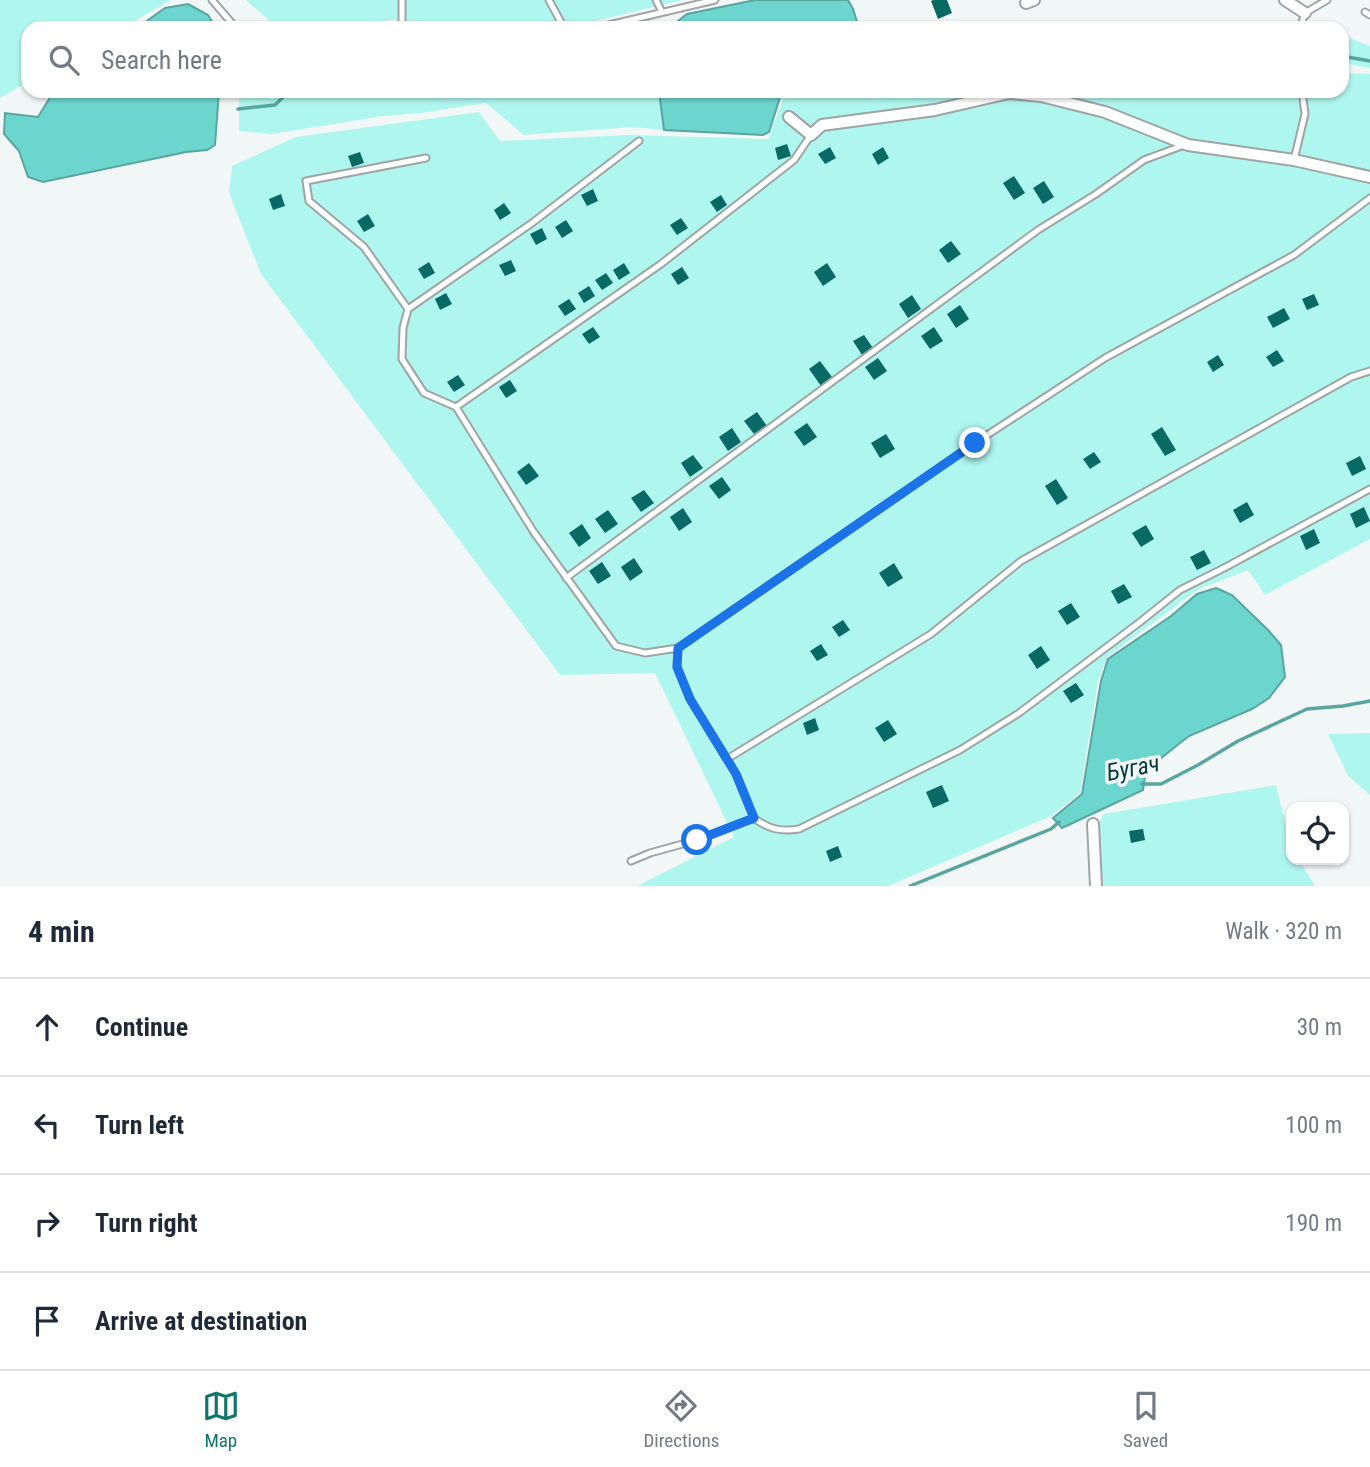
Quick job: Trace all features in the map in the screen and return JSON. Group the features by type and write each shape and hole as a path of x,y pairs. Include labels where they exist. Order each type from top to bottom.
{"street":[{"path":"1285,0 1305,13"},
{"path":"789,117 811,135 822,125 935,110 987,98"},
{"path":"1049,98 1105,112 1187,144 1294,160 1370,177"},
{"path":"1093,824 1097,886"}],"lane":[{"path":"212,0 230,21"},
{"path":"402,0 402,21"},
{"path":"549,0 560,21"},
{"path":"656,0 662,12"},
{"path":"625,21 715,0"},
{"path":"1302,21 1305,13 1326,0"},
{"path":"1294,160 1305,114 1303,98"},
{"path":"456,407 671,256 794,160 811,135"},
{"path":"639,141 532,223 408,309 403,328 402,359 424,393 456,407 533,531 616,646 645,653 678,648 975,443 1094,365 1294,255 1370,198"},
{"path":"566,578 1038,230 1144,160 1187,144"},
{"path":"408,309 364,247 309,201 306,181 426,158"},
{"path":"727,759 931,635 1021,561 1351,377 1370,371"},
{"path":"678,648 677,667 690,699 736,774 754,818 765,827 786,831 799,829 960,750 1019,713 1180,590 1370,489"},
{"path":"631,861 754,818"}],"shaded area":[{"path":"0,0 171,0 134,21 21,21 21,86 0,98"},
{"path":"246,0 683,0 595,21 270,21"},
{"path":"1349,38 1370,46 1370,68 1349,64"},
{"path":"1349,73 1370,74 1370,539 1265,595 1248,570 1199,589 1107,657 1098,681 1080,793 1051,816 888,886 637,886 734,837 655,673 560,675 261,274 229,193 232,166 296,137 479,112 500,141 628,135 768,139 783,98 1349,98"},
{"path":"239,98 660,98 664,130 633,127 524,135 486,103 272,134 239,131"},
{"path":"1370,733 1370,795 1348,776 1328,734"},
{"path":"1276,785 1286,826 1286,865 1302,865 1315,886 1103,886 1099,823 1104,814"}],"water":[{"path":"755,0 848,0 857,21 678,21 687,14"},
{"path":"188,4 208,15 212,21 147,21 165,8"},
{"path":"50,98 218,98 215,145 207,150 43,182 28,177 19,151 4,134 5,113 38,117"},
{"path":"660,98 780,98 769,132 763,135 664,130"},
{"path":"1216,588 1232,595 1281,645 1285,677 1269,698 1252,709 1189,736 1146,770 1143,790 1062,828 1053,818 1082,794 1101,681 1108,659 1171,616 1197,594"}],"building":[{"path":"947,0 952,13 938,19 931,1"},
{"path":"787,144 791,156 778,160 775,148"},
{"path":"830,147 836,158 825,164 818,154"},
{"path":"883,147 889,158 878,165 872,154"},
{"path":"360,152 364,163 352,167 348,156"},
{"path":"1014,176 1025,193 1014,200 1003,183"},
{"path":"1044,181 1054,197 1043,204 1033,188"},
{"path":"593,189 598,201 587,206 581,195"},
{"path":"281,194 285,206 273,210 269,199"},
{"path":"721,195 727,205 717,212 710,202"},
{"path":"504,203 511,213 500,220 494,210"},
{"path":"368,214 375,226 364,232 357,221"},
{"path":"681,218 688,228 677,235 670,225"},
{"path":"566,220 573,231 562,238 555,227"},
{"path":"542,228 547,239 536,245 530,234"},
{"path":"951,241 961,254 948,263 939,250"},
{"path":"511,260 516,271 505,276 499,265"},
{"path":"429,262 435,273 424,279 418,269"},
{"path":"624,263 630,273 619,280 613,270"},
{"path":"827,263 836,277 823,286 814,272"},
{"path":"682,267 689,278 678,285 671,274"},
{"path":"606,273 613,283 602,290 595,280"},
{"path":"589,286 595,296 584,303 578,293"},
{"path":"446,293 452,304 440,310 435,299"},
{"path":"1314,294 1319,305 1307,310 1302,299"},
{"path":"912,295 921,309 908,318 899,304"},
{"path":"569,299 576,309 565,316 558,306"},
{"path":"960,305 969,319 956,328 947,314"},
{"path":"1284,308 1290,319 1273,328 1267,317"},
{"path":"593,327 600,337 589,344 582,334"},
{"path":"934,327 943,341 930,349 921,336"},
{"path":"864,335 873,348 862,355 853,341"},
{"path":"1277,350 1284,361 1273,367 1266,357"},
{"path":"1218,355 1224,365 1213,372 1207,362"},
{"path":"878,358 887,371 874,380 865,367"},
{"path":"820,361 832,377 821,386 809,369"},
{"path":"458,375 465,385 454,392 447,382"},
{"path":"510,380 517,391 506,398 499,387"},
{"path":"757,412 767,426 754,434 744,421"},
{"path":"807,423 817,437 804,446 794,432"},
{"path":"1162,427 1176,450 1165,456 1151,434"},
{"path":"732,428 741,442 728,451 719,437"},
{"path":"886,434 895,449 880,458 871,443"},
{"path":"1094,452 1101,462 1090,469 1083,459"},
{"path":"693,455 703,468 690,477 681,463"},
{"path":"1360,456 1366,469 1352,476 1346,463"},
{"path":"529,463 539,476 526,485 517,472"},
{"path":"722,477 731,490 719,499 709,486"},
{"path":"1056,479 1068,498 1057,505 1045,486"},
{"path":"644,490 654,503 641,512 631,498"},
{"path":"1247,502 1254,515 1240,523 1233,510"},
{"path":"1364,507 1370,521 1356,528 1350,514"},
{"path":"683,508 692,522 679,531 670,517"},
{"path":"608,510 618,524 605,533 595,519"},
{"path":"582,524 591,538 579,547 569,533"},
{"path":"1146,525 1154,539 1141,547 1132,533"},
{"path":"1314,529 1320,543 1306,550 1300,536"},
{"path":"1204,550 1211,563 1197,570 1190,557"},
{"path":"634,558 643,572 630,581 621,567"},
{"path":"602,562 611,576 598,584 589,571"},
{"path":"894,563 903,578 888,587 879,573"},
{"path":"1124,584 1132,597 1118,604 1111,591"},
{"path":"1071,603 1080,617 1067,625 1058,611"},
{"path":"843,620 850,630 839,637 832,627"},
{"path":"821,644 828,655 817,661 810,651"},
{"path":"1041,646 1050,660 1037,669 1028,655"},
{"path":"1076,683 1084,695 1071,703 1063,691"},
{"path":"815,718 819,730 807,735 803,723"},
{"path":"888,720 897,734 884,742 875,728"},
{"path":"942,785 949,801 933,808 926,792"},
{"path":"1143,829 1145,840 1131,843 1129,831"},
{"path":"838,846 842,857 830,862 826,851"}],"waterway":[{"path":"1349,57 1370,61"},
{"path":"238,109 275,105 282,98"},
{"name":"Бугач","path":"1142,784 1161,784 1238,741 1307,709 1370,701"},
{"name":"Бугач","path":"910,886 1051,829 1059,822"}],"route":[{"path":"697,840 754,818 736,774 690,699 677,667 678,648 975,443"}]}
